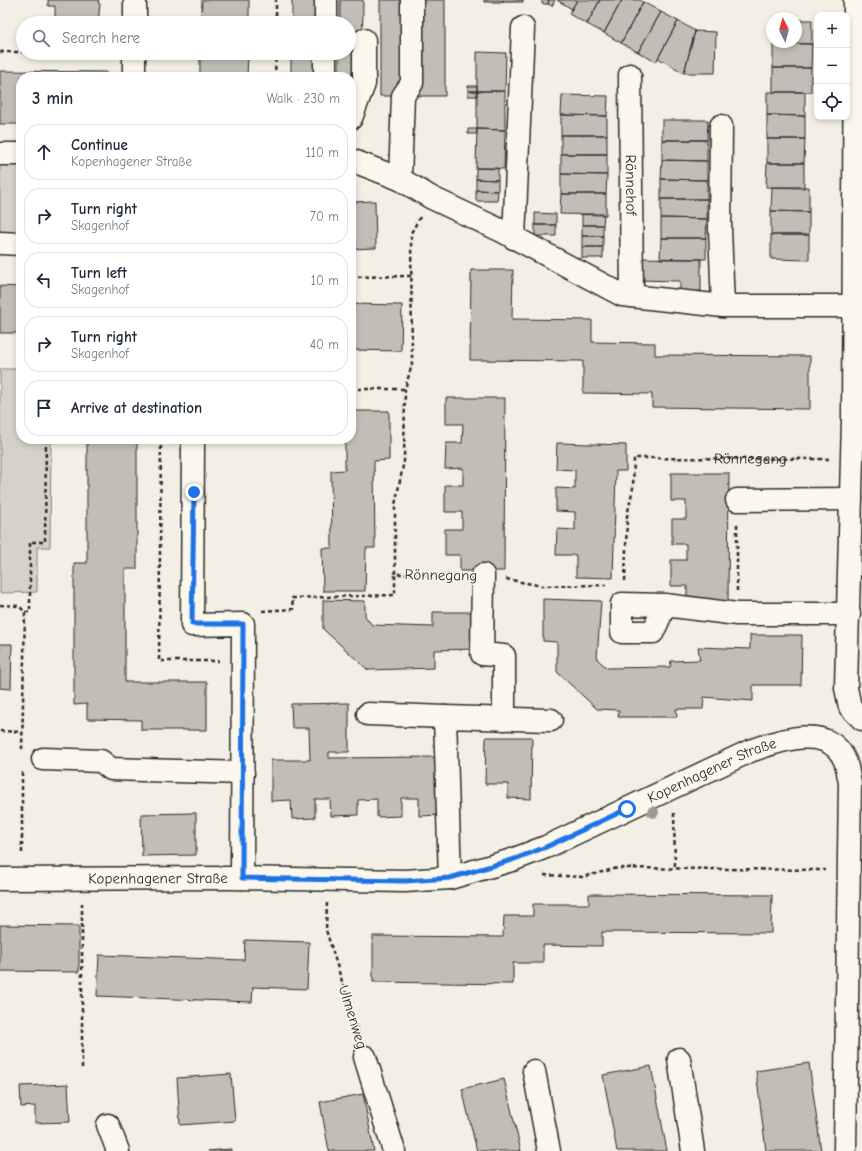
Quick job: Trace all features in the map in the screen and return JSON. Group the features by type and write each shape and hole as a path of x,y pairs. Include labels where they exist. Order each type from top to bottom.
{"street":[{"path":"135,0 135,16"},
{"path":"326,0 326,16"},
{"path":"412,0 412,83 403,96 415,188"},
{"path":"855,0 853,306 858,420 852,459 846,688 850,707 861,719"},
{"path":"514,238 523,28"},
{"path":"356,105 364,84 364,40"},
{"path":"134,60 134,72"},
{"path":"325,60 325,72"},
{"name":"Rönnehof","path":"630,75 632,296"},
{"path":"415,188 416,96"},
{"path":"721,126 720,229 723,306"},
{"path":"0,154 16,154"},
{"path":"356,162 415,188 622,295 723,306 853,306"},
{"path":"0,243 16,244"},
{"path":"193,444 192,624 243,624 242,878"},
{"path":"737,500 851,498"},
{"path":"483,575 482,654 504,656 504,719"},
{"path":"665,605 653,632 622,632 623,594 665,605 738,614 849,614"},
{"path":"368,714 551,720"},
{"path":"445,717 450,878"},
{"name":"Kopenhagener Straße","path":"0,879 242,878 327,881 405,881 450,878 512,860 546,847 750,751 776,742 801,737 820,738 837,748 845,760 850,782 848,870"},
{"path":"43,759 101,761 111,769 243,773"},
{"path":"845,1151 848,870"},
{"name":"Ulmenweg","path":"365,1057 394,1151"},
{"path":"679,1059 693,1151"},
{"path":"534,1071 549,1151"},
{"path":"108,1125 118,1151"}],"path":[{"path":"276,0 276,16"},
{"path":"0,52 16,52"},
{"path":"275,72 276,60"},
{"name":"Rönnegang","path":"415,188 411,233 412,364 405,389 404,461 395,505 395,574 483,575 542,586 623,594 627,516 634,488 634,458 852,459"},
{"path":"356,277 412,276"},
{"path":"356,389 405,389"},
{"path":"25,612 30,612 30,542 45,542 46,444"},
{"path":"161,444 159,661 224,661"},
{"path":"737,500 738,614"},
{"path":"243,624 243,612 293,609 292,598 395,595 395,574"},
{"path":"0,605 19,606 25,612 22,755"},
{"path":"0,731 22,732"},
{"path":"22,770 22,879"},
{"path":"666,790 675,817 675,868"},
{"path":"512,860 530,874 582,877 618,868 848,870"},
{"path":"82,879 82,1068"},
{"name":"Ulmenweg","path":"327,881 326,930 365,1057"}],"shaded area":[{"path":"0,160 16,160 16,233 0,233"},
{"path":"0,369 16,369 16,444 51,444 50,547 37,547 37,592 0,593"}],"building":[{"path":"48,0 99,0 98,3 100,4 99,16 55,16 55,6 48,6"},
{"path":"202,0 249,0 249,16 201,16"},
{"path":"292,0 315,0 315,16 292,16"},
{"path":"340,0 363,0 362,76 356,76 356,72 339,72 339,60 356,60 356,16 340,16"},
{"path":"380,0 445,0 445,96 380,96"},
{"path":"484,0 503,0 503,2 484,2"},
{"path":"503,0 523,0 523,2 503,2"},
{"path":"542,0 549,0 548,4 542,4"},
{"path":"549,0 555,0 552,6 548,4"},
{"path":"557,0 577,0 572,9"},
{"path":"577,0 600,0 587,24 569,14"},
{"path":"600,0 622,0 604,33 587,24"},
{"path":"622,0 640,0 643,2 621,43 604,33"},
{"path":"643,2 661,12 638,52 621,43"},
{"path":"661,12 678,21 656,62 638,52"},
{"path":"802,20 812,20 812,44 802,44"},
{"path":"678,21 695,31 684,73 658,58"},
{"path":"695,31 716,32 715,73 684,73"},
{"path":"802,44 812,44 811,68 773,68 773,48 802,48"},
{"path":"477,52 506,53 505,91 477,91"},
{"path":"200,60 248,60 247,72 200,72"},
{"path":"291,60 314,60 314,72 291,72"},
{"path":"773,68 811,68 811,92 773,92"},
{"path":"0,71 107,72 16,72 16,124 0,124"},
{"path":"468,86 477,86 477,91 468,91"},
{"path":"468,91 477,91 477,96 468,96"},
{"path":"477,91 505,91 505,130 477,129"},
{"path":"767,92 805,92 805,116 767,115"},
{"path":"562,95 608,96 607,116 561,115"},
{"path":"561,115 607,116 607,135 561,135"},
{"path":"767,115 805,116 805,139 767,139"},
{"path":"662,120 708,120 707,140 662,140"},
{"path":"468,129 477,129 477,134 468,134"},
{"path":"477,129 505,130 504,169 476,168"},
{"path":"561,135 607,135 607,154 561,154"},
{"path":"767,139 805,139 804,163 767,163"},
{"path":"662,140 707,140 707,161 662,160"},
{"path":"561,154 607,154 607,175 561,174"},
{"path":"662,160 707,161 707,180 661,179"},
{"path":"767,163 804,163 804,188 766,187"},
{"path":"476,168 498,168 498,180 476,179"},
{"path":"561,174 607,175 606,194 561,194"},
{"path":"476,179 498,180 498,191 476,190"},
{"path":"661,179 707,180 707,199 661,199"},
{"path":"772,187 809,187 809,212 771,211"},
{"path":"476,190 498,191 497,201 476,201"},
{"path":"561,194 606,194 606,215 560,214"},
{"path":"661,199 707,199 707,219 661,218"},
{"path":"375,201 376,248 356,249 356,202"},
{"path":"771,211 809,212 809,235 771,235"},
{"path":"535,213 556,214 556,225 535,225"},
{"path":"582,214 604,214 603,225 582,225"},
{"path":"661,218 707,219 706,238 661,238"},
{"path":"535,225 556,225 556,236 535,236"},
{"path":"582,225 603,225 603,236 582,236"},
{"path":"771,235 809,235 809,260 771,259"},
{"path":"582,236 603,236 603,247 582,247"},
{"path":"661,238 706,238 706,259 660,259"},
{"path":"582,247 603,247 603,258 582,258"},
{"path":"637,258 701,259 701,291 680,292 680,281 637,280"},
{"path":"471,270 513,270 512,319 592,320 592,342 655,343 655,355 810,356 810,409 652,407 652,394 583,393 583,361 470,360"},
{"path":"0,286 16,287 16,333 0,333"},
{"path":"356,304 402,305 401,351 356,350"},
{"path":"446,398 505,398 504,571 460,571 460,555 445,555 445,529 462,529 462,512 445,512 445,485 463,485 463,468 445,469 446,443 462,443 463,424 446,424"},
{"path":"356,411 389,411 389,460 374,461 375,548 366,548 365,591 323,591 322,548 332,548 331,471 345,470 345,444 356,444"},
{"path":"557,443 626,445 626,471 616,471 613,578 576,577 576,555 556,555 557,529 575,530 575,512 556,511 556,488 575,489 575,470 556,469"},
{"path":"87,444 137,444 137,569 125,569 125,682 207,682 207,730 141,730 141,720 87,719 87,704 74,705 74,563 87,563"},
{"path":"671,473 729,473 728,603 687,603 687,586 671,586 671,560 686,560 686,544 672,544 672,519 686,519 686,501 671,501"},
{"path":"543,599 601,601 597,659 607,668 670,667 671,661 700,660 698,647 750,649 750,635 802,635 801,685 753,685 753,701 704,697 703,709 676,709 677,717 618,717 619,710 597,709 557,672 557,642 543,641"},
{"path":"323,600 365,601 365,616 372,625 433,627 433,612 476,612 475,649 434,650 434,668 368,670 323,629"},
{"path":"0,644 12,644 11,689 0,688"},
{"path":"349,703 349,752 329,752 329,758 440,757 441,815 419,816 419,798 401,798 401,816 377,817 377,799 358,800 358,815 331,816 330,799 315,799 315,818 292,819 291,800 271,801 271,760 310,760 309,728 292,728 291,704"},
{"path":"486,737 532,737 531,799 508,798 508,784 485,784"},
{"path":"196,813 196,855 142,856 141,814"},
{"path":"589,894 772,895 771,933 602,932 602,946 543,945 543,963 513,963 513,984 373,982 373,936 503,937 504,916 533,916 533,904 589,904"},
{"path":"0,925 79,926 79,972 0,971"},
{"path":"245,940 309,942 307,989 253,987 252,1002 97,996 99,955 244,960"},
{"path":"809,1063 821,1151 766,1151 756,1071"},
{"path":"651,1066 667,1151 617,1151 603,1075"},
{"path":"231,1074 235,1121 180,1125 177,1078"},
{"path":"504,1079 521,1151 477,1151 462,1089"},
{"path":"68,1084 70,1122 35,1123 35,1106 21,1107 20,1086"},
{"path":"363,1094 374,1151 329,1151 320,1102"},
{"path":"231,1149 231,1151 208,1151"}],"route":[{"path":"194,492 192,624 243,624 242,878 327,881 405,881 450,878 512,860 546,847 627,809"}]}
